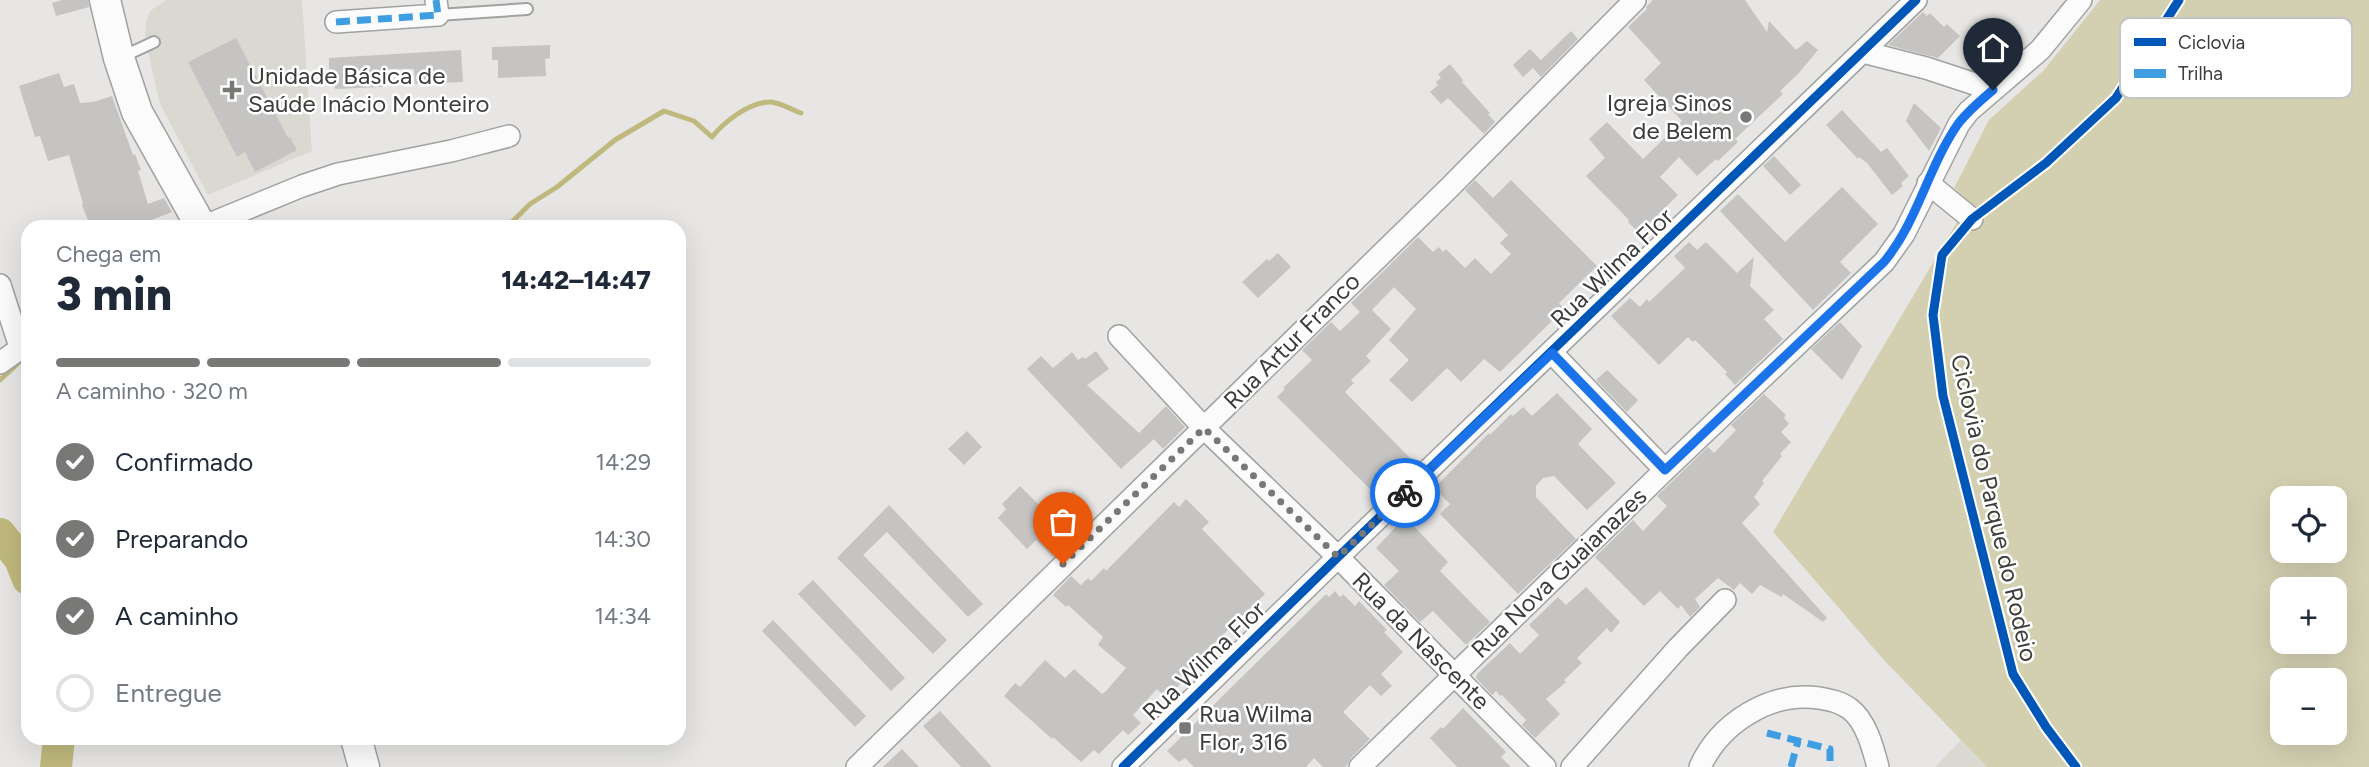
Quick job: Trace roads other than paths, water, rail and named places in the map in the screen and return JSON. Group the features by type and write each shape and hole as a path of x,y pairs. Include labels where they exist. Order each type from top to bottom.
{"street":[{"path":"105,0 119,58 137,113 197,220"},
{"name":"Rua Artur Franco","path":"857,767 1479,159 1635,0"},
{"name":"Rua Wilma Flor","path":"1124,767 1916,0"},
{"name":"Rua Nova Guaianazes","path":"1360,767 1665,470 1884,262 1900,241 1959,124 1969,111 2040,50 2081,0"},
{"path":"336,22 437,7"},
{"path":"1863,52 1926,68 1993,90"},
{"path":"221,220 338,174 509,136"},
{"path":"1928,183 1972,219"},
{"path":"0,285 21,338"},
{"name":"Rua da Nascente","path":"1119,336 1204,428 1338,557 1545,767"},
{"path":"0,363 21,347"},
{"path":"1552,353 1665,470"},
{"path":"1572,767 1678,648 1725,600"},
{"path":"1700,767 1708,749 1726,730 1755,709 1774,701 1803,697 1829,700 1852,710 1861,722 1874,765"},
{"path":"358,745 364,767"}],"lane":[{"path":"437,7 527,9"},
{"path":"119,58 154,42"}],"waterway":[{"path":"514,220 530,204 557,187 615,140 664,111 694,121 712,137 737,114 761,103 777,103 801,113"},
{"path":"0,380 21,361"},
{"path":"0,534 21,562"},
{"path":"56,767 58,745"}],"place":[{"name":"Unidade Básica de Saúde Inácio Monteiro","path":"232,90"},
{"name":"Igreja Sinos de Belem","path":"1746,117"},
{"name":"Rua Wilma Flor, 316","path":"1185,728"}]}
